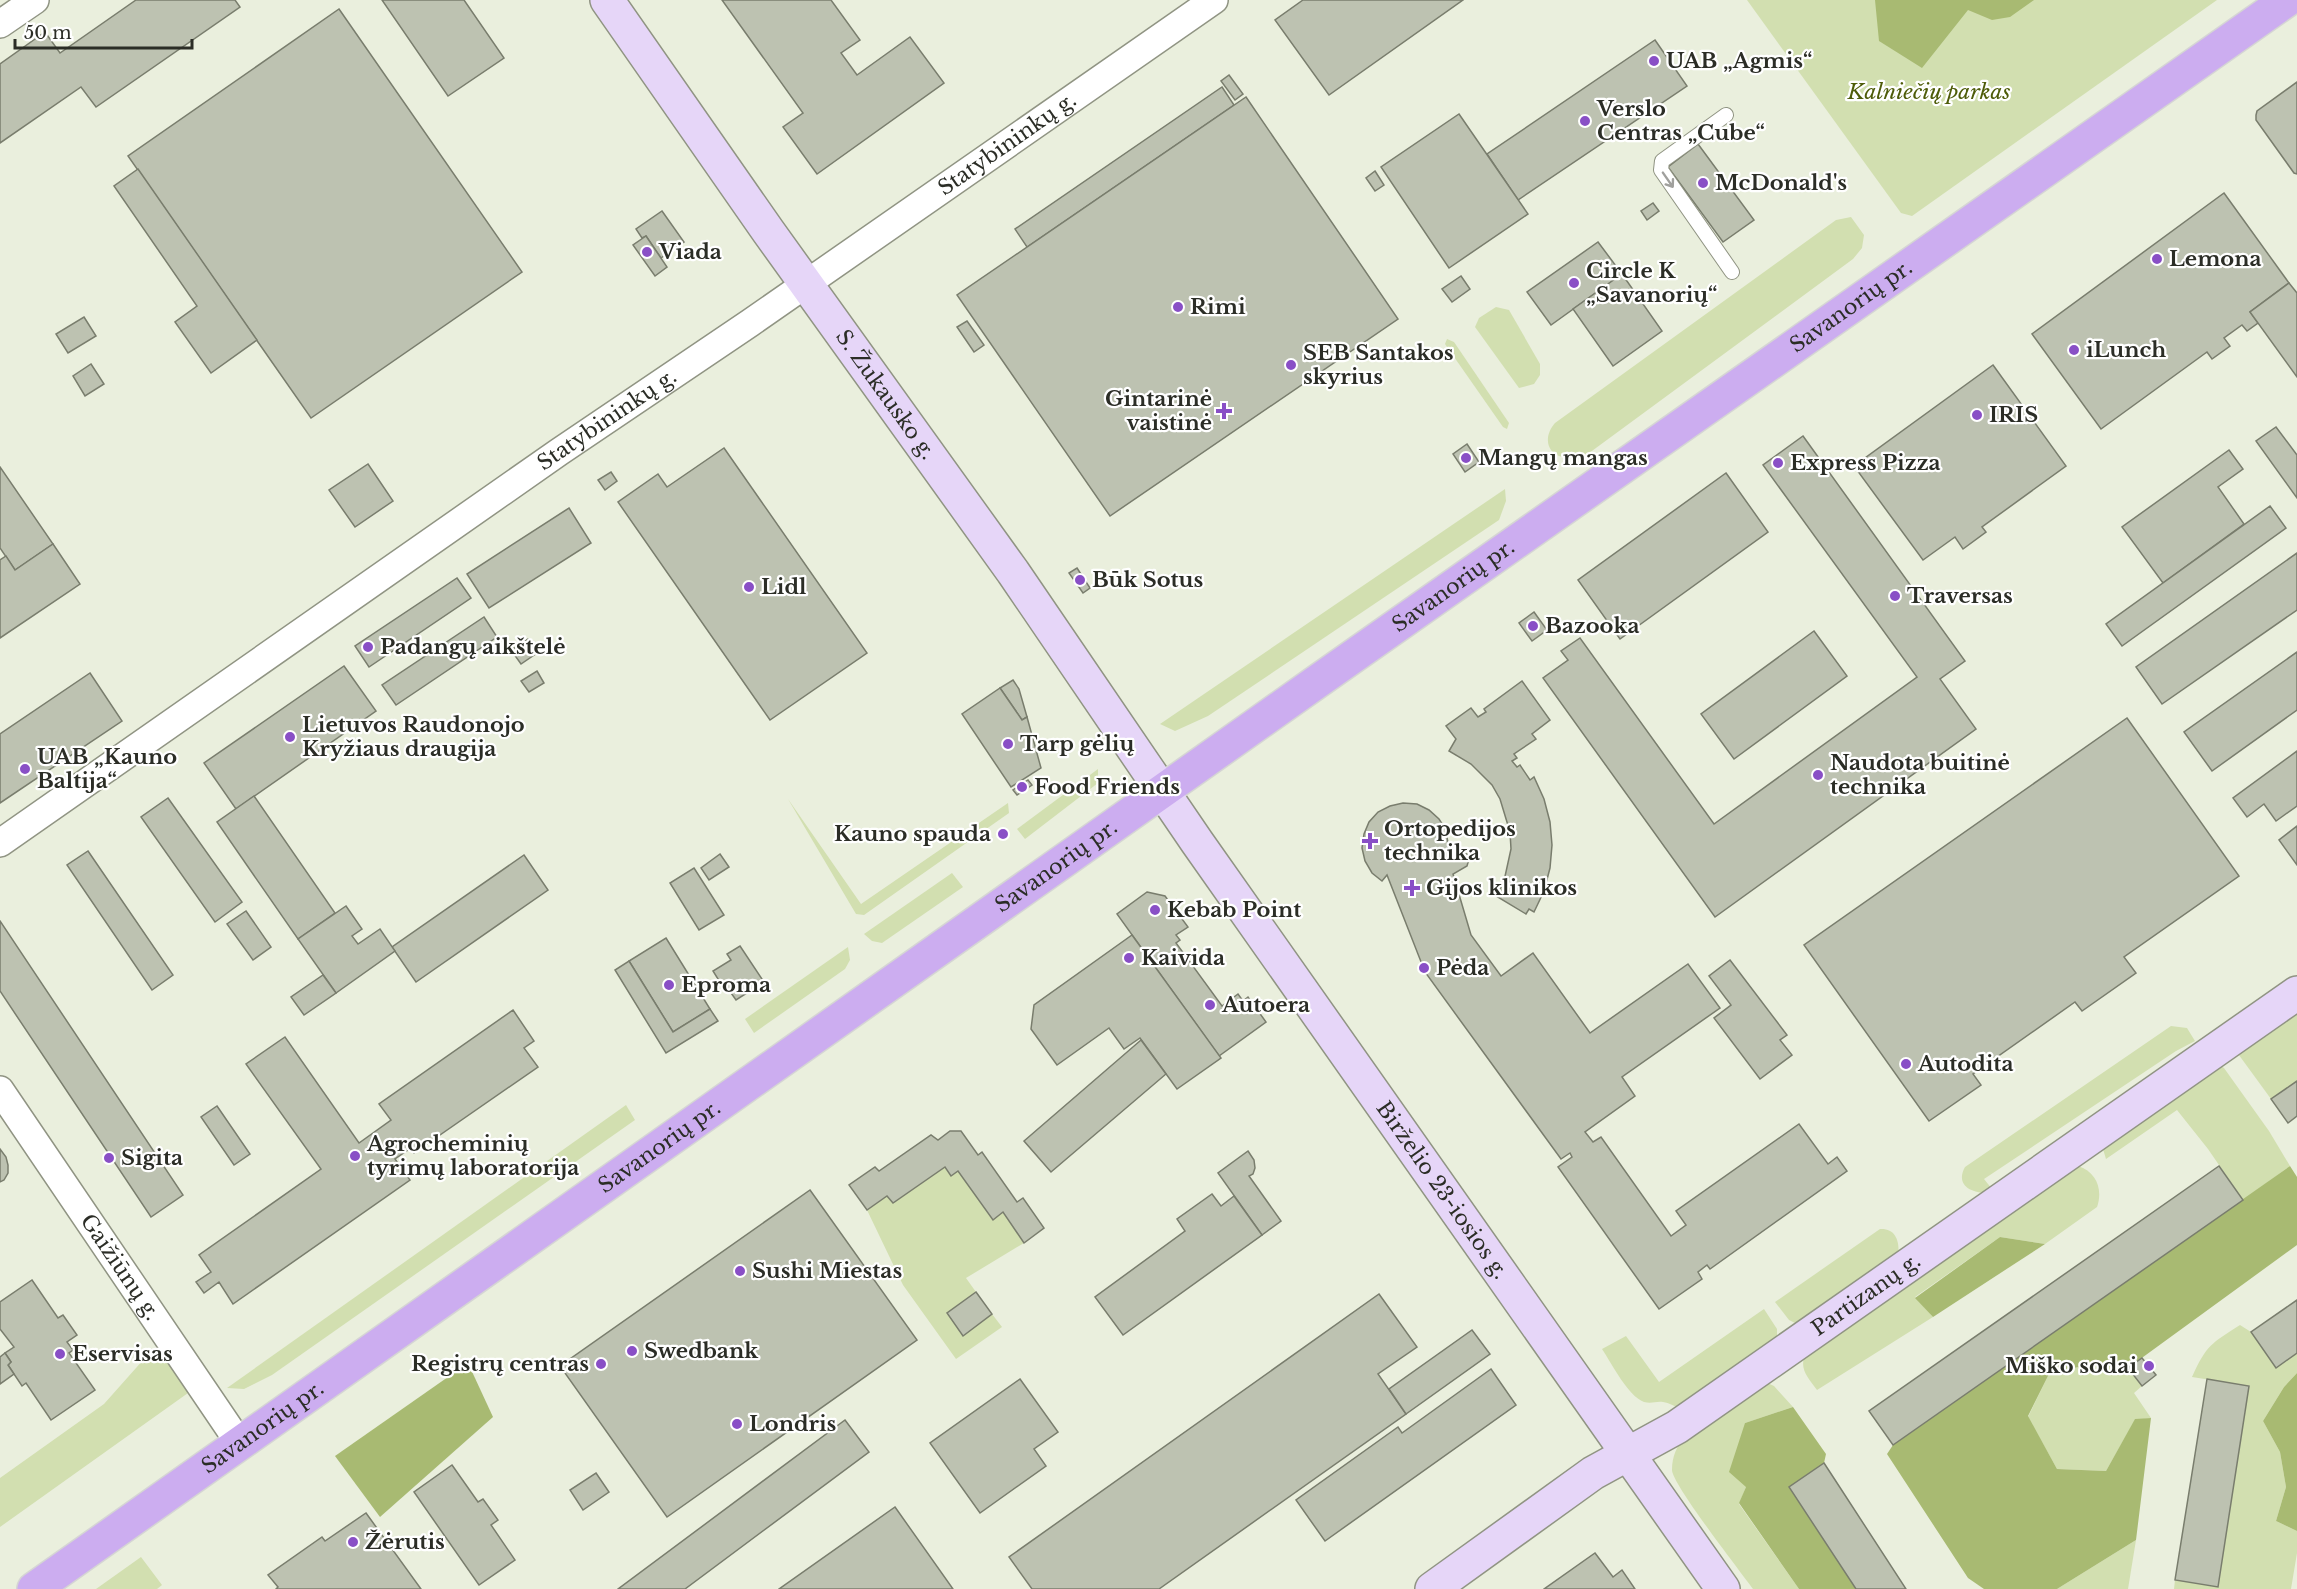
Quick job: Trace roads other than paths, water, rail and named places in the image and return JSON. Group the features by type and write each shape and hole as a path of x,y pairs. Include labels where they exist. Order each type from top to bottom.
{"main road":[{"name":"S. Žukausko g.","path":"608,0 806,284 1013,572 1163,790"},
{"name":"Savanorių pr.","path":"34,1589 1163,790 2287,0"},
{"name":"Birželio 23-iosios g.","path":"1163,790 1723,1589"},
{"name":"Partizanų g.","path":"1432,1589 1593,1473 1677,1426 2297,993"}],"street":[{"path":"0,24 35,0"},
{"name":"Statybininkų g.","path":"0,843 549,458 806,284 1214,0"},
{"name":"Gaižiūnų g.","path":"0,1090 240,1444"}],"lane":[{"path":"1726,115 1662,161 1661,170 1732,272"}],"place":[{"name":"UAB „Agmis“","path":"1654,61"},
{"name":"Verslo Centras „Cube“","path":"1585,121"},
{"name":"McDonald's","path":"1703,183"},
{"name":"Viada","path":"647,252"},
{"name":"Lemona","path":"2157,259"},
{"name":"Circle K „Savanorių“","path":"1574,283"},
{"name":"Rimi","path":"1178,307"},
{"name":"iLunch","path":"2074,350"},
{"name":"SEB Santakos skyrius","path":"1291,365"},
{"name":"Gintarinė vaistinė","path":"1224,411"},
{"name":"IRIS","path":"1977,415"},
{"name":"Mangų mangas","path":"1466,458"},
{"name":"Express Pizza","path":"1778,463"},
{"name":"Būk Sotus","path":"1080,580"},
{"name":"Lidl","path":"749,587"},
{"name":"Traversas","path":"1895,596"},
{"name":"Bazooka","path":"1533,626"},
{"name":"Padangų aikštelė","path":"368,647"},
{"name":"Lietuvos Raudonojo Kryžiaus draugija","path":"290,737"},
{"name":"Tarp gėlių","path":"1008,744"},
{"name":"UAB „Kauno Baltija“","path":"25,769"},
{"name":"Naudota buitinė technika","path":"1818,775"},
{"name":"Food Friends","path":"1022,787"},
{"name":"Kauno spauda","path":"1003,834"},
{"name":"Ortopedijos technika","path":"1370,841"},
{"name":"Gijos klinikos","path":"1412,888"},
{"name":"Kebab Point","path":"1155,910"},
{"name":"Kaivida","path":"1129,958"},
{"name":"Pėda","path":"1424,968"},
{"name":"Eproma","path":"669,985"},
{"name":"Autoera","path":"1210,1005"},
{"name":"Autodita","path":"1906,1064"},
{"name":"Agrocheminių tyrimų laboratorija","path":"355,1156"},
{"name":"Sigita","path":"109,1158"},
{"name":"Sushi Miestas","path":"740,1271"},
{"name":"Swedbank","path":"632,1351"},
{"name":"Eservisas","path":"60,1354"},
{"name":"Registrų centras","path":"601,1364"},
{"name":"Miško sodai","path":"2149,1366"},
{"name":"Londris","path":"737,1424"},
{"name":"Žėrutis","path":"353,1542"}],"park label":[{"name":"Kalniečių parkas","path":"1929,92"}]}
